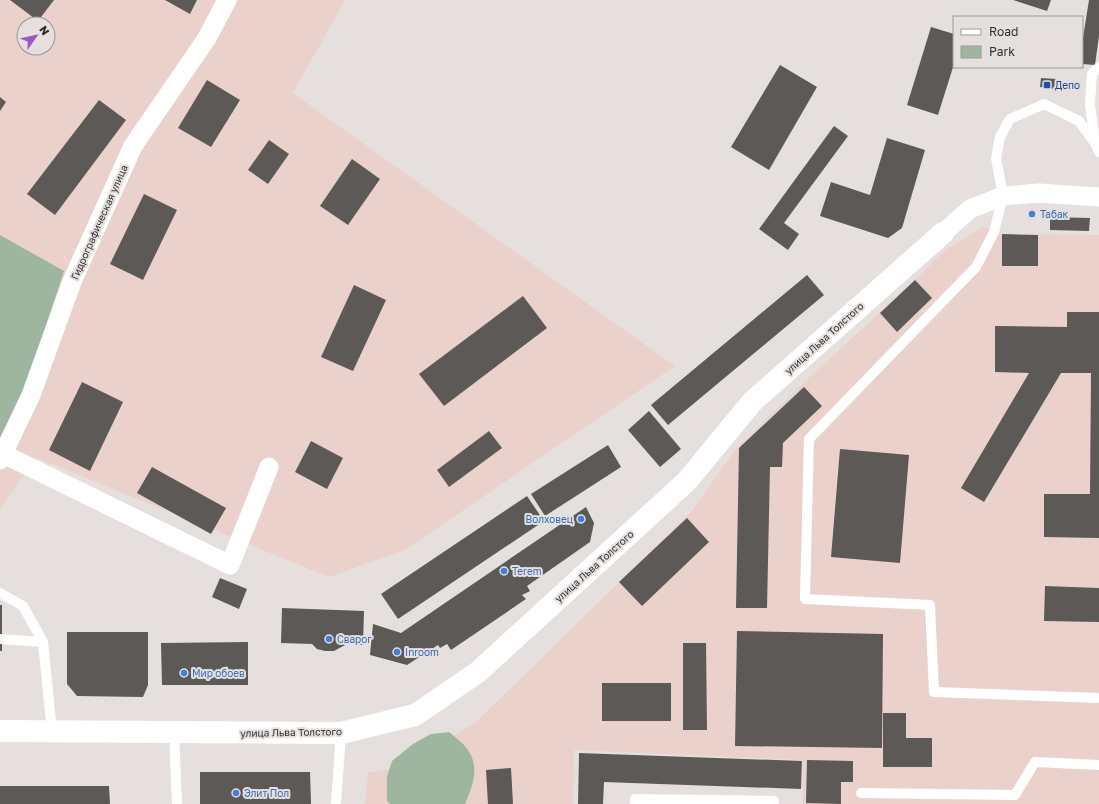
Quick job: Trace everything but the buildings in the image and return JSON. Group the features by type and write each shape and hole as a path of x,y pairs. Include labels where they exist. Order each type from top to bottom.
{"street":[{"name":"Гидрографическая улица","path":"1,457 31,395 73,278 133,146 207,38 227,0"},
{"name":"улица Льва Толстого","path":"0,731 341,733 415,715 478,672 687,481 752,402 970,209 1003,196 1039,193 1099,197"},
{"path":"1,457 230,565 269,467"}],"lane":[{"path":"1097,147 1090,104 1092,74 1099,67"},
{"path":"1097,147 1079,122 1044,104 1010,119 1000,137 996,158 1003,196 994,232 976,267 809,439 805,599 930,605 934,692 1099,698"},
{"path":"0,593 23,606 43,642 52,732"},
{"path":"0,639 43,642"},
{"path":"174,732 177,804"},
{"path":"336,804 341,733"},
{"path":"861,793 1014,795 1035,762 1099,765"},
{"path":"635,804 635,799 774,801"}],"shaded area":[{"path":"0,0 345,0 293,93 675,366 405,550 329,577 37,458 0,508"},
{"path":"983,227 1002,234 1099,235 1099,804 803,804 803,760 574,750 573,804 365,804 368,773 406,766 476,722 690,513 735,450 800,386 915,280 946,249"}],"green space":[{"path":"0,235 64,271 20,404 0,441"},
{"path":"449,732 464,745 473,759 473,781 465,804 390,804 387,801 387,777 392,761 413,744 431,734"}],"place":[{"name":"Депо","path":"1047,85"},
{"name":"Табак","path":"1032,214"},
{"name":"Волховец","path":"581,519"},
{"name":"Terem","path":"504,571"},
{"name":"Сварог","path":"329,639"},
{"name":"Inroom","path":"397,652"},
{"name":"Мир обоев","path":"184,673"},
{"name":"Элит Пол","path":"236,793"}]}
